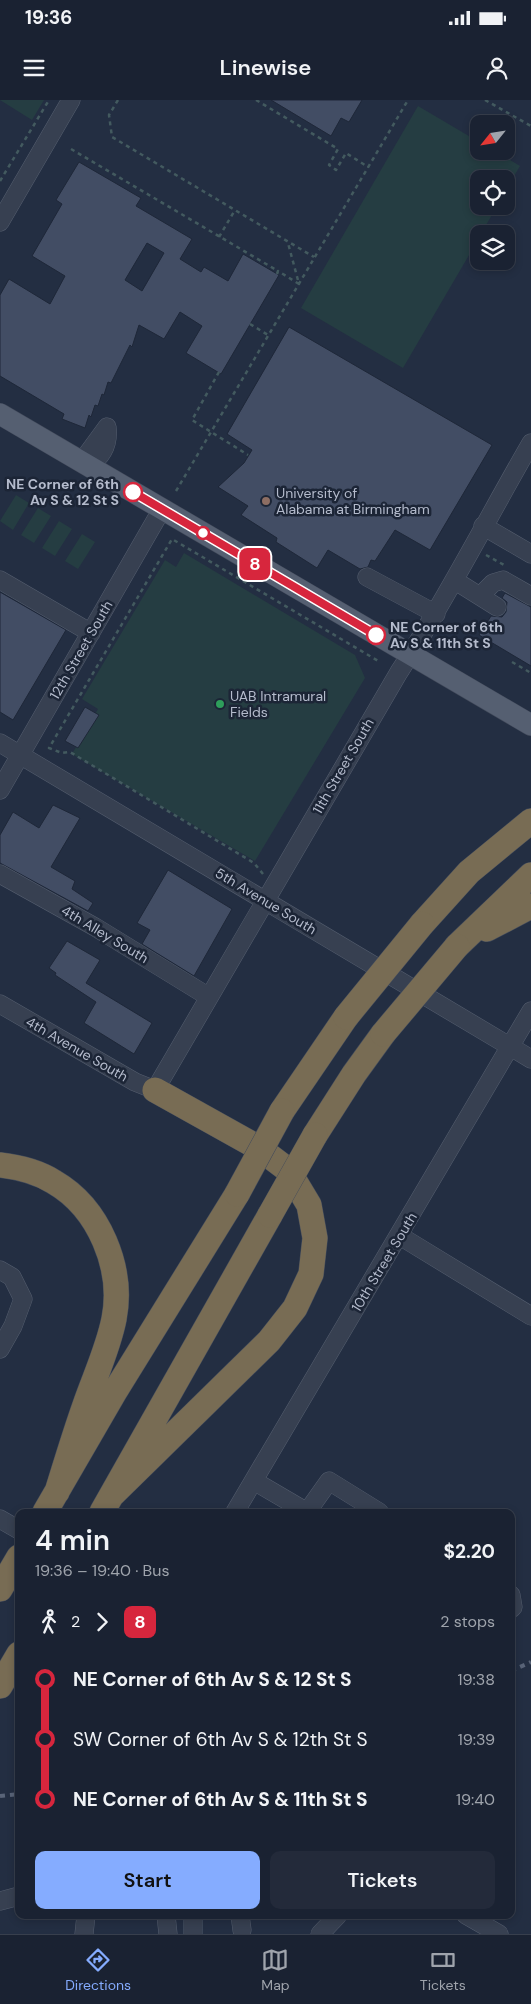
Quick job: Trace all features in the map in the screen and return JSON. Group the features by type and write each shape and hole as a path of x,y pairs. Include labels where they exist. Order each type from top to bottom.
{"highway":[{"path":"51,1502 114,1393 237,1194 282,1111 346,1017 422,924 469,872 531,821"},
{"path":"107,1504 315,1135 354,1074 383,1034 457,946 531,875"},
{"path":"457,946 531,906"},
{"path":"107,1504 269,1341 294,1308 311,1274 315,1238 309,1205 288,1170 259,1148 156,1090"},
{"path":"0,1165 44,1177 55,1182 82,1204 103,1237 114,1275 116,1290 114,1320 104,1354 51,1502"},
{"path":"0,1589 15,1564"},
{"path":"0,1686 15,1661"}],"main road":[{"path":"0,414 410,656 531,725"}],"street":[{"path":"0,222 71,100"},
{"name":"11th Street South","path":"156,1090 266,900 436,614 483,526 531,443"},
{"name":"12th Street South","path":"0,790 162,509"},
{"path":"483,526 531,554"},
{"path":"367,577 436,614"},
{"path":"0,580 91,633"},
{"path":"454,580 497,606"},
{"path":"480,596 493,583 503,580 531,596"},
{"name":"5th Avenue South","path":"0,743 531,1059"},
{"name":"4th Alley South","path":"0,874 95,927 209,997"},
{"name":"4th Avenue South","path":"0,1004 135,1082 156,1090"},
{"name":"10th Street South","path":"237,1509 400,1236 531,1010"},
{"path":"400,1236 531,1316"},
{"path":"0,1349 13,1326 23,1299 6,1273"},
{"path":"254,1481 302,1509"},
{"path":"309,1509 329,1481 374,1509"},
{"path":"0,1519 15,1528"},
{"path":"0,1901 15,1897"},
{"path":"84,1934 86,1919"},
{"path":"166,1919 168,1934"},
{"path":"193,1919 193,1934"},
{"path":"320,1934 334,1919"},
{"path":"472,1919 499,1934"}],"path":[{"path":"0,181 48,100"},
{"path":"118,100 109,115 112,137 314,258"},
{"path":"256,100 368,167"},
{"path":"176,491 408,100"},
{"path":"485,100 531,126"},
{"path":"71,149 277,273 299,284"},
{"path":"338,149 328,165 336,170 346,153"},
{"path":"219,237 235,210"},
{"path":"288,242 299,284"},
{"path":"250,324 268,335"},
{"path":"219,372 192,420 248,455"},
{"path":"263,874 254,863 70,752 62,753 48,748 172,539 380,662"},
{"path":"512,662 531,673"}],"green space":[{"path":"0,100 44,100 32,120"},
{"path":"418,106 470,137 470,160 510,160 520,166 515,175 515,170 470,170 470,215 492,215 486,225 470,225 470,253 403,368 301,308"},
{"path":"16,495 29,503 13,530 0,521"},
{"path":"38,508 51,516 34,543 21,535"},
{"path":"59,521 72,529 55,556 42,548"},
{"path":"82,534 95,542 78,569 65,561"},
{"name":"UAB Intramural Fields","path":"184,553 355,655 365,678 255,861 72,754 98,709 82,699 165,560 176,567"}],"building":[{"path":"271,100 362,100 349,122 341,118 331,136"},
{"path":"79,162 141,198 136,206 192,239 180,259 201,272 204,267 228,281 243,254 279,275 221,374 186,353 202,326 180,312 164,339 139,325 132,347 130,345 111,383 108,382 98,406 95,405 91,417 89,415 85,428 62,419 64,414 0,376 0,295 9,279 50,304 65,276 32,256 62,204 56,200","holes":["147,243 164,253 142,291 125,280"]},
{"path":"289,327 492,445 430,550 395,530 375,561 371,560 368,567 360,569 328,550 317,568 276,542 277,538 241,515 248,506 218,487 244,463 252,450 227,434"},
{"path":"0,592 66,630 13,720 0,712"},
{"path":"505,593 531,607 531,666 479,635 491,616 502,617 506,612 507,602 502,598"},
{"path":"85,707 99,715 78,748 65,741"},
{"path":"53,805 80,818 51,867 75,881 72,889 93,903 88,911 0,863 0,835 13,812 39,828"},
{"path":"168,870 232,909 194,976 142,944 150,930 137,923"},
{"path":"67,941 100,960 86,983 152,1023 134,1054 84,1023 96,1002 55,975 56,973 49,968"}],"railway":[{"path":"515,1669 531,1662"},
{"path":"0,1796 15,1794"}],"bus line":[{"name":"8","path":"133,492 376,635"}],"place":[{"name":"NE Corner of 6th Av S & 12 St S","path":"133,492"},
{"name":"University of Alabama at Birmingham","path":"266,501"},
{"name":"NE Corner of 6th Av S & 11th St S","path":"376,635"},
{"name":"UAB Intramural Fields","path":"220,704"}]}
